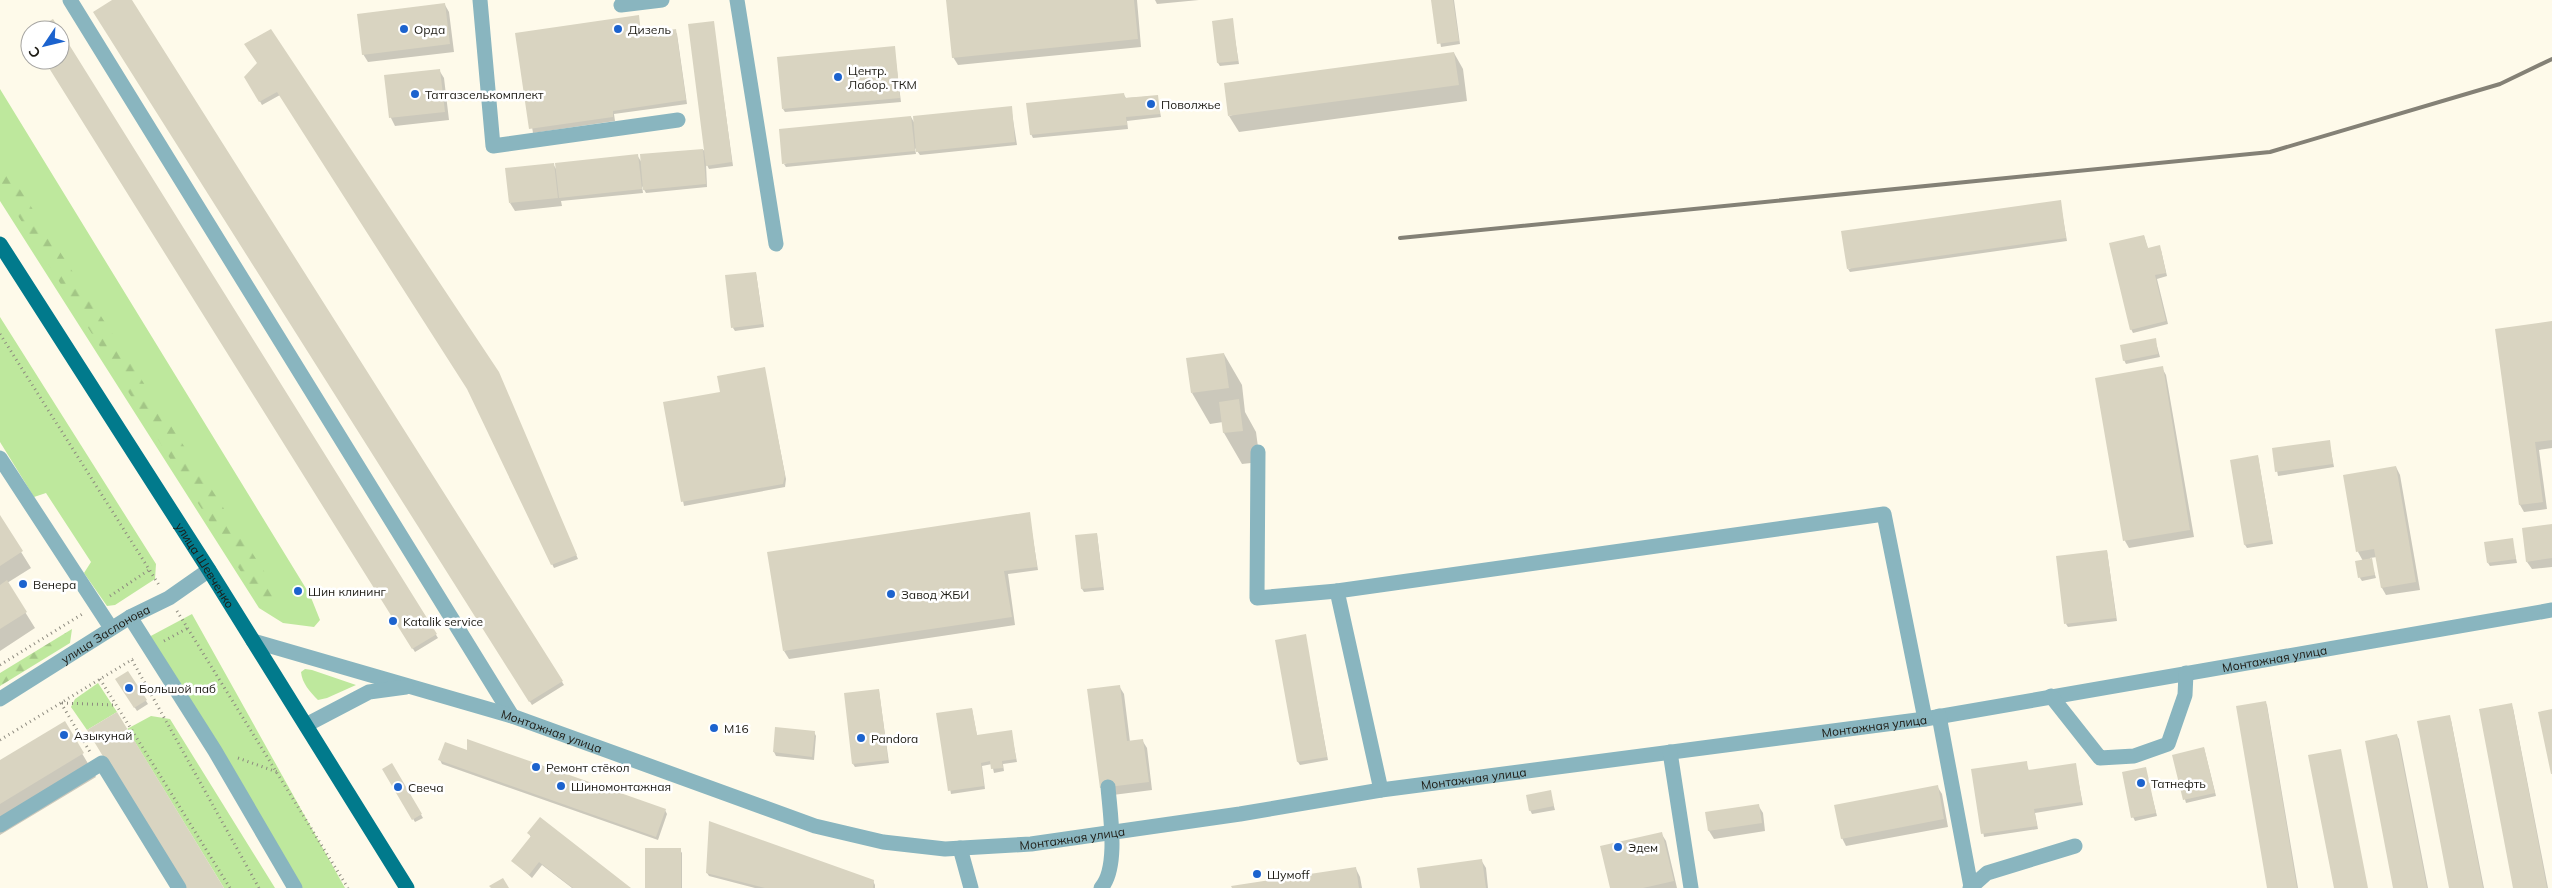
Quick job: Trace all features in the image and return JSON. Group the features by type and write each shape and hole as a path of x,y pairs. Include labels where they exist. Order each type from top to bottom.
{"main road":[{"name":"улица Шевченко","path":"0,244 209,570 407,888"}],"street":[{"path":"70,0 512,716"},
{"path":"480,0 493,146 678,120"},
{"path":"621,5 662,0"},
{"path":"737,0 776,244"},
{"path":"1258,452 1257,598 1337,591 1884,514 1970,888 1987,873 2075,846"},
{"path":"0,458 111,628"},
{"name":"улица Заслонова","path":"0,698 111,628 169,598 209,570"},
{"path":"1337,591 1381,790"},
{"name":"Монтажная улица","path":"253,641 512,716 815,826 883,842 945,849 1031,844 1240,814 1381,790 1932,717 2552,610"},
{"path":"130,617 216,751 295,888"},
{"path":"2051,696 2100,758 2134,756 2168,744 2186,695 2186,673"},
{"name":"Монтажная улица","path":"306,725 369,692 413,686"},
{"path":"1670,752 1691,888"},
{"path":"0,824 102,763 179,888"},
{"path":"1101,888 1108,880 1112,832 1108,787"},
{"path":"960,848 971,888"}],"path":[{"path":"0,334 155,579"},
{"path":"0,665 97,605 149,570"},
{"path":"0,740 150,648 188,628 348,888"},
{"path":"132,660 259,888"},
{"path":"100,679 230,888"},
{"path":"61,702 116,705"},
{"path":"61,702 98,765"},
{"path":"216,751 278,772"}],"green space":[{"path":"0,89 310,595 320,620 314,627 283,623 259,608 0,201"},
{"path":"0,158 281,598 258,599 0,187"},
{"path":"0,317 156,564 155,579 115,605 107,606 84,573 91,562 46,493 34,497 0,442"},
{"path":"192,614 345,888 300,888 147,638"},
{"path":"72,629 70,643 0,686 0,673"},
{"path":"305,669 356,685 318,700 309,691 303,680 301,672"},
{"path":"98,683 117,712 87,730 71,707 75,699"},
{"path":"151,716 170,719 275,888 224,888 127,729"}],"building":[{"path":"112,0 132,0 563,681 529,702 93,12"},
{"path":"946,0 1134,0 1138,39 952,58"},
{"path":"1431,0 1453,0 1459,41 1437,44"},
{"path":"445,3 450,44 362,55 357,14"},
{"path":"639,15 641,34 676,29 686,100 613,111 613,117 529,129 515,33"},
{"path":"1233,18 1238,61 1217,63 1212,21"},
{"path":"714,21 732,162 706,166 688,24"},
{"path":"271,29 499,372 577,555 551,565 467,389 277,92 259,102 244,77 257,63 244,44"},
{"path":"70,46 437,634 412,649 50,70 70,70"},
{"name":"Центр. Лабор. ТКМ","path":"895,46 900,98 782,109 777,57"},
{"path":"1454,52 1459,85 1228,116 1224,83"},
{"name":"Татгазселькомплект","path":"440,69 445,112 389,118 384,75"},
{"path":"1124,93 1125,98 1158,95 1160,114 1126,117 1127,125 1030,135 1026,103"},
{"path":"1012,106 1015,142 916,152 913,116"},
{"path":"911,116 915,151 782,164 779,129"},
{"path":"703,149 706,184 643,190 640,154"},
{"path":"638,154 642,189 559,198 555,163"},
{"path":"554,163 558,198 509,203 505,168"},
{"path":"2061,200 2066,238 1847,269 1841,231"},
{"path":"2144,235 2148,248 2160,245 2166,273 2155,275 2166,321 2130,330 2109,243"},
{"path":"756,272 763,324 731,328 725,275"},
{"path":"2552,321 2552,440 2535,442 2543,502 2519,505 2495,329"},
{"path":"2156,338 2158,354 2123,361 2120,345"},
{"path":"1224,353 1229,388 1191,393 1186,358"},
{"path":"2163,366 2190,530 2123,541 2095,378"},
{"path":"765,367 785,475 783,484 681,502 663,402 720,392 717,376"},
{"path":"1239,399 1243,431 1223,433 1219,402"},
{"path":"2330,440 2333,464 2275,472 2272,448"},
{"path":"2258,455 2272,540 2244,545 2230,460"},
{"path":"2396,466 2416,582 2381,588 2374,549 2356,552 2343,475"},
{"name":"Завод ЖБИ","path":"1030,512 1037,567 1004,571 1012,617 783,651 767,552"},
{"path":"0,515 23,551 0,566"},
{"path":"2552,524 2552,558 2526,562 2522,528"},
{"path":"1097,533 1103,587 1081,589 1075,535"},
{"path":"2513,538 2516,559 2487,563 2484,542"},
{"path":"2107,550 2116,618 2064,624 2056,556"},
{"path":"2372,558 2375,575 2358,578 2355,561"},
{"path":"7,580 27,612 0,629 0,585"},
{"path":"1306,634 1327,757 1297,762 1275,640"},
{"path":"128,671 147,700 134,708 115,679"},
{"path":"1120,685 1127,741 1143,739 1149,782 1100,788 1087,689"},
{"path":"879,689 888,760 852,764 844,693"},
{"path":"2266,701 2297,888 2267,888 2236,706"},
{"path":"2512,703 2547,888 2513,888 2479,709"},
{"path":"972,708 977,735 1012,730 1016,759 1002,761 1003,768 991,769 990,761 981,763 984,786 948,791 936,713"},
{"path":"2552,709 2552,774 2551,774 2538,712"},
{"path":"117,712 224,888 183,888 87,730"},
{"path":"2450,715 2483,888 2449,888 2417,721"},
{"path":"65,721 84,753 0,804 0,760"},
{"path":"775,727 815,731 812,757 773,752"},
{"path":"2397,734 2427,888 2393,888 2365,741"},
{"path":"467,739 666,809 656,837 438,760 445,742 467,750"},
{"path":"2204,747 2215,793 2183,800 2172,755"},
{"path":"2341,749 2368,888 2334,888 2308,755"},
{"path":"2027,761 2028,770 2076,763 2082,802 2034,809 2037,826 1981,834 1971,769"},
{"path":"392,763 422,814 412,820 382,769"},
{"path":"2146,767 2156,813 2131,818 2122,772"},
{"path":"1938,785 1944,819 1841,839 1834,805"},
{"path":"1551,790 1554,806 1529,811 1526,795"},
{"path":"1759,804 1762,823 1708,831 1705,812"},
{"path":"540,817 631,888 573,888 539,862 529,875 511,861 531,836 527,833"},
{"path":"709,821 874,880 873,888 765,888 706,873"},
{"path":"1662,832 1674,881 1643,888 1610,888 1600,846"},
{"path":"645,848 681,848 681,888 645,888"},
{"path":"1482,859 1486,888 1420,888 1417,868"},
{"path":"1356,867 1359,888 1232,888 1231,886"},
{"path":"503,878 509,888 491,888 489,886"}],"railway":[{"path":"1400,238 2270,152 2500,84 2552,59"}],"place":[{"name":"Орда","path":"404,29"},
{"name":"Дизель","path":"618,29"},
{"name":"Центр. Лабор. ТКМ","path":"838,77"},
{"name":"Татгазселькомплект","path":"415,94"},
{"name":"Поволжье","path":"1151,104"},
{"name":"Венера","path":"23,584"},
{"name":"Шин клининг","path":"298,591"},
{"name":"Завод ЖБИ","path":"891,594"},
{"name":"Katalik service","path":"393,621"},
{"name":"Большой паб","path":"129,688"},
{"name":"М16","path":"714,728"},
{"name":"Азыкунай","path":"64,735"},
{"name":"Pandora","path":"861,738"},
{"name":"Ремонт стёкол","path":"536,767"},
{"name":"Татнефть","path":"2141,783"},
{"name":"Шиномонтажная","path":"561,786"},
{"name":"Свеча","path":"398,787"},
{"name":"Эдем","path":"1618,847"},
{"name":"Шумоff","path":"1257,874"}]}
